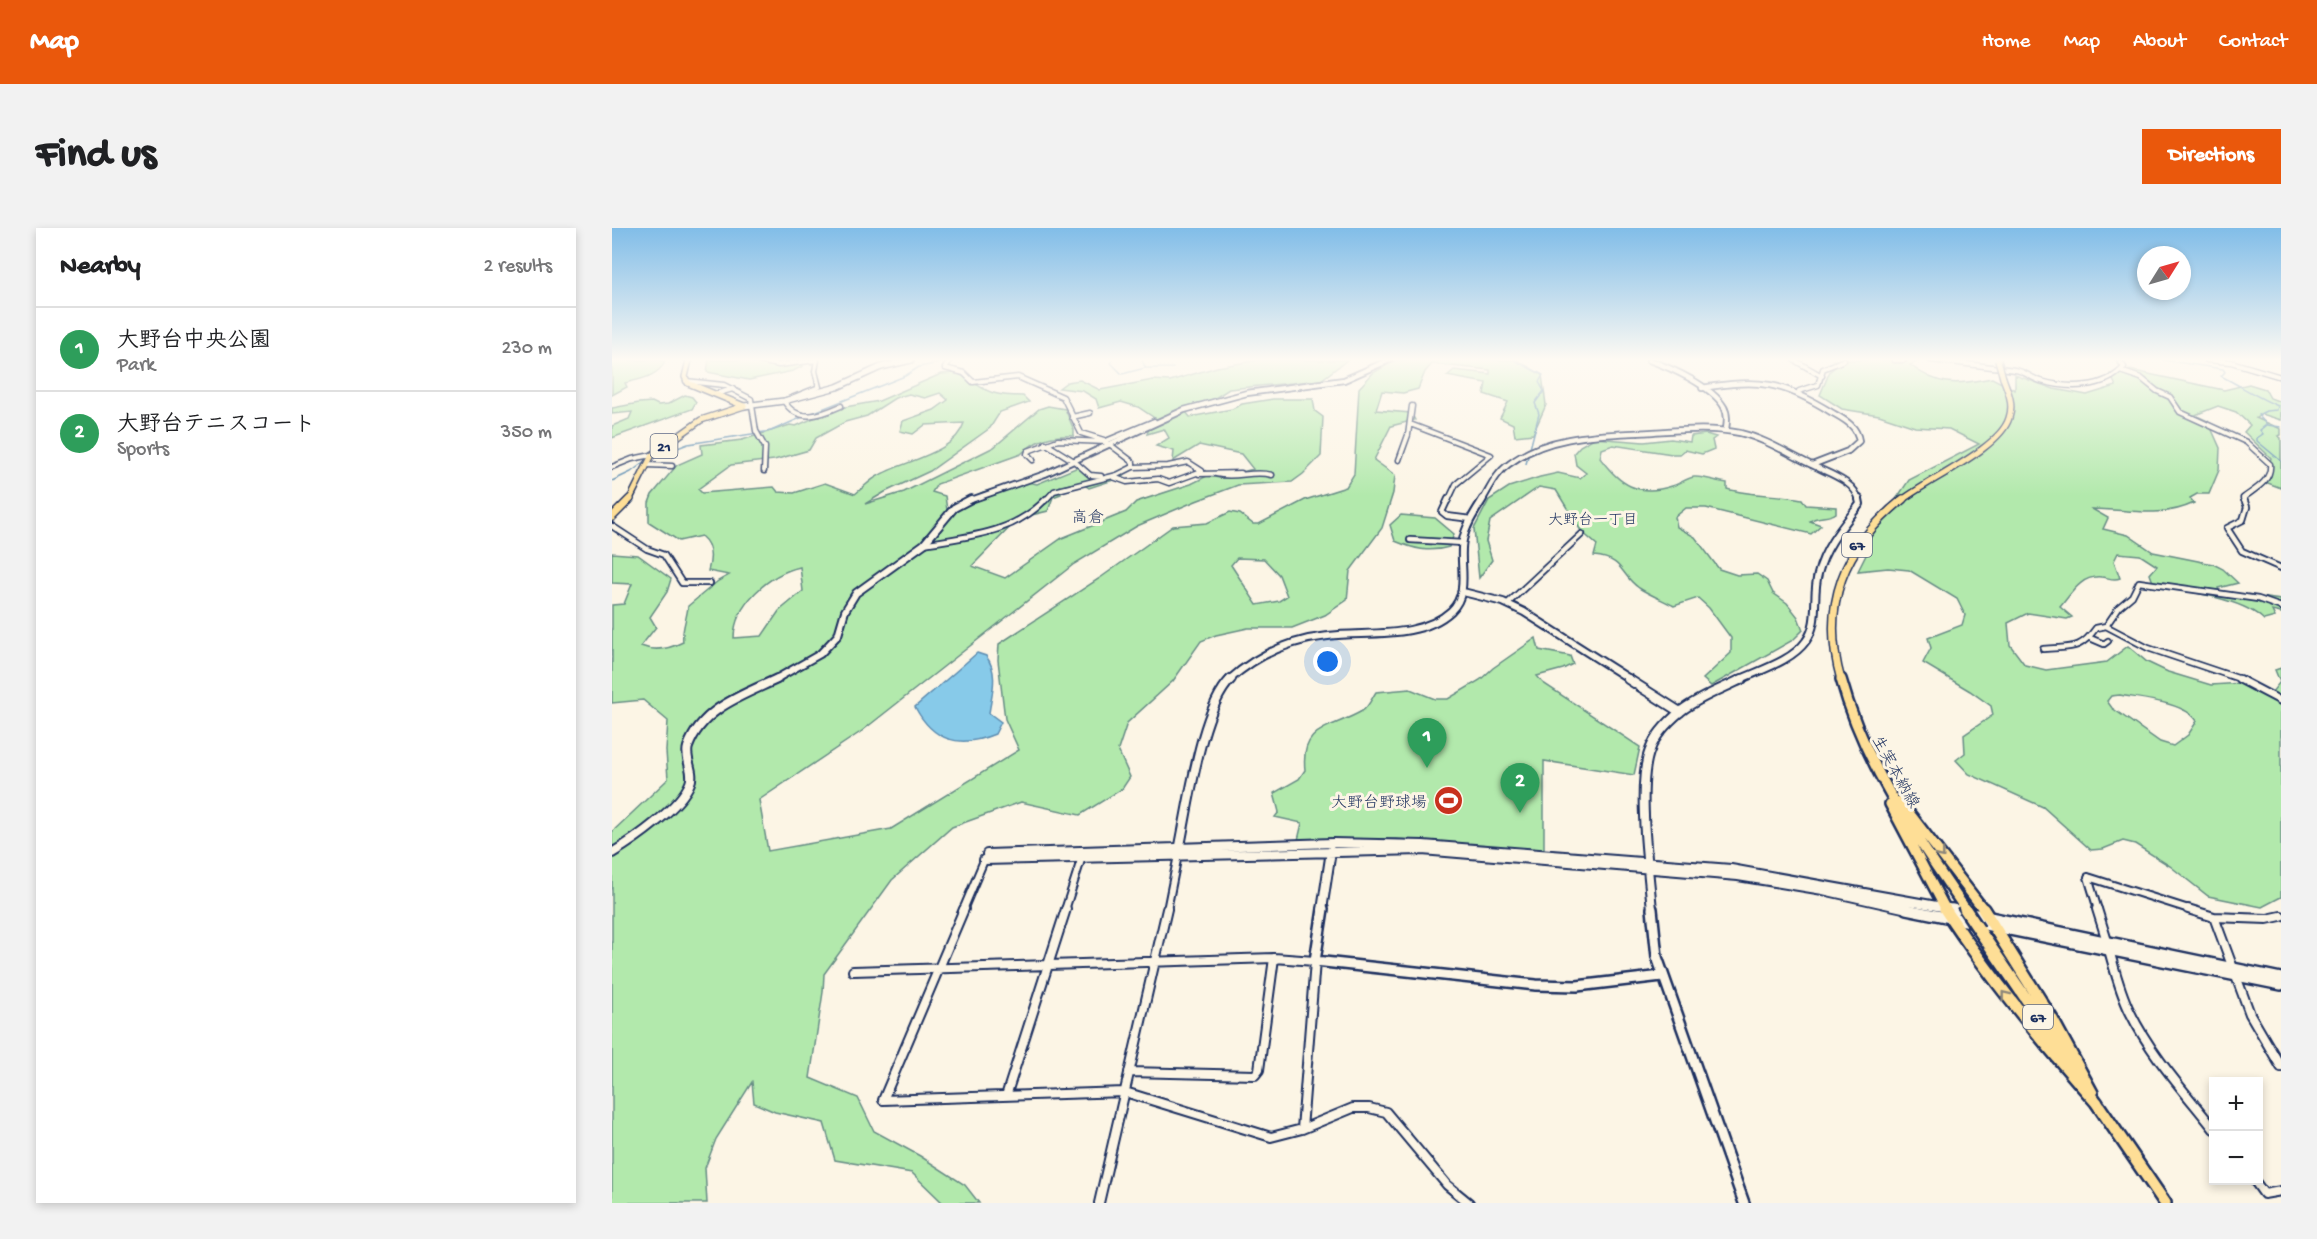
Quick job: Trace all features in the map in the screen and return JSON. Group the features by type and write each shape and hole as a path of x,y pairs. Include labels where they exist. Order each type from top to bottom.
{"main road":[{"path":"744,406 748,406"},
{"name":"21","path":"612,517 630,500 652,455 701,420 744,406"},
{"name":"生実本納線","path":"2012,406 2008,422 2001,433 1977,453 1913,490 1877,519 1857,546 1842,579 1834,622 1837,662 1854,722 1878,776 1979,930 2165,1203"},
{"path":"1878,776 1886,797 1952,919 2003,993 2097,1103"},
{"path":"1878,776 1971,891 2057,1029 2097,1103"}],"street":[{"path":"753,406 756,431 765,447 764,471"},
{"path":"786,406 788,409 805,417 818,415 841,406"},
{"path":"1069,406 1072,417 1081,433 1108,442 1134,462 1133,467"},
{"path":"612,853 635,840 685,794 692,780 687,750 695,733 710,715 726,702 779,678 820,654 838,635 845,611 856,593 924,544 945,517 959,505 978,496 1045,474 1108,442 1199,406"},
{"path":"1399,460 1410,424 1412,406"},
{"path":"1723,406 1726,410 1726,430"},
{"path":"1812,465 1854,448 1859,436 1850,423 1822,406"},
{"path":"2176,406 2180,412 2246,442 2270,464 2271,472 2265,482 2243,498 2247,507 2243,520 2226,528 2242,551 2281,568"},
{"path":"1072,417 1090,413"},
{"path":"1033,460 1026,452 1046,443 1058,440 1108,442 1154,421"},
{"path":"1410,424 1490,453 1491,455 1456,484 1442,512 1447,516 1471,519"},
{"path":"1123,428 1126,435"},
{"path":"1099,1203 1156,962 1209,712 1219,693 1233,675 1274,649 1306,639 1404,630 1424,626 1448,614 1460,601 1463,592 1463,543 1471,519 1506,466 1525,455 1563,441 1588,436 1726,430 1752,437 1812,465 1853,488 1858,494 1860,504 1835,535 1826,551 1817,576 1811,634 1797,651 1782,660 1694,702 1680,712 1656,737 1649,751 1643,776 1654,942 1662,976 1744,1203"},
{"path":"1043,438 1046,443 1074,461 1093,477 1117,475"},
{"path":"612,467 632,459 652,455"},
{"path":"924,544 996,531 1032,514 1054,490 1111,477 1133,467 1156,465 1170,468 1188,462 1202,471 1199,474"},
{"path":"647,465 672,466"},
{"path":"1111,477 1127,482 1141,483 1158,479 1169,483 1199,474 1241,473"},
{"path":"1216,474 1228,478 1260,473 1272,475"},
{"path":"612,526 646,549 664,555 682,583 710,583"},
{"path":"1507,604 1582,534"},
{"path":"1410,540 1463,543"},
{"path":"2106,626 2119,607 2132,596 2139,582 2258,599 2281,607"},
{"path":"1463,592 1507,604 1524,612 1680,712"},
{"path":"2043,649 2060,649 2082,644 2090,638 2096,628 2106,626 2167,655 2222,674 2281,701"},
{"path":"2090,638 2104,644 2108,641"},
{"path":"1468,1203 1447,1185 1386,1112 1369,1108 1353,1108 1302,1129 1271,1137 1125,1092 884,1100 985,857 1179,851 1333,843 1424,845 1738,876 1823,890 1952,919 1991,921"},
{"path":"1302,1129 1315,961 1331,850"},
{"path":"1179,851 1422,850 1648,866 1731,869 1944,907 1991,921 2108,946 2235,972 2281,978"},
{"path":"1006,1096 1084,854"},
{"path":"2209,1123 2155,1053 2130,1013 2121,991 2088,877 2214,917 2268,919 2281,916"},
{"path":"2214,917 2250,1014 2281,1067"},
{"path":"853,971 1274,958 1536,985 1577,986 1662,976"},
{"path":"1129,1072 1256,1075 1259,1070 1274,958"},
{"path":"2235,972 2281,985"},
{"path":"2258,1185 2264,1194 2281,1191"}],"green space":[{"path":"626,406 694,406 692,409 612,438 612,426 629,419 632,412 612,414 612,408"},
{"path":"854,406 883,406 867,416 845,422 816,438 809,450 774,460 731,465 698,489 702,493 774,487 778,492 794,493 825,483 855,494 875,478 927,456 950,442 959,434 964,423 925,425 913,434 900,431 903,421 940,406 1019,406 1000,412 990,428 930,471 865,504 904,492 994,447 1039,409 1048,406 1065,409 1074,430 1074,436 1045,439 1021,454 937,484 932,492 945,496 947,510 983,492 1028,482 1037,484 1078,467 1094,479 1125,473 1123,477 1089,488 1080,482 1060,486 1061,494 1053,497 1048,511 1019,518 972,566 1005,578 1062,538 1126,512 1136,502 1191,484 1207,476 1220,478 1253,469 1241,454 1199,445 1173,461 1174,451 1156,446 1169,438 1164,429 1147,434 1153,417 1133,406 1203,406 1186,412 1190,417 1232,409 1239,406 1314,406 1315,411 1323,417 1321,456 1292,482 1238,485 1137,526 1074,564 862,731 759,800 768,851 891,829 1019,750 1005,719 998,660 999,644 1100,578 1173,526 1207,523 1230,512 1240,514 1253,524 1259,524 1305,500 1346,487 1354,474 1358,406 1377,406 1376,410 1411,413 1415,420 1391,426 1374,460 1395,475 1393,493 1382,528 1350,571 1347,600 1325,615 1292,628 1248,628 1201,641 1173,681 1127,723 1118,750 1130,777 1122,789 1080,815 1021,802 952,827 892,880 824,974 810,1078 858,1098 874,1131 920,1156 965,1185 979,1203 943,1203 912,1173 835,1160 824,1123 775,1112 754,1103 752,1082 716,1139 705,1168 707,1203 612,1203 612,832 668,779 666,751 668,721 643,700 612,703 612,605 624,604 632,584 612,583 612,553 638,555 671,579 667,592 650,617 656,627 641,646 657,649 683,642 688,606 718,581 729,575 708,571 710,552 701,536 679,541 649,522 649,503 652,495 677,465 702,454 701,445 742,440 790,425 796,426 834,409","holes":["1237,558 1264,559 1279,575 1287,596 1279,601 1257,605 1231,565","800,567 803,591 779,611 762,636 734,638 740,614 755,593 777,576"]},
{"path":"1506,406 1546,406 1533,434 1515,436 1513,424 1500,418"},
{"path":"1836,406 2281,406 2281,420 2262,414 2256,418 2281,429 2281,435 2278,436 2281,438 2281,488 2265,482 2271,458 2244,432 2250,425 2236,412 2218,406 2195,415 2208,421 2220,448 2219,470 2209,494 2197,494 2190,498 2194,503 2169,511 2092,509 2108,518 2103,529 2128,535 2153,552 2213,564 2223,569 2238,583 2218,588 2220,592 2281,600 2281,613 2272,611 2275,617 2264,620 2254,612 2228,601 2154,585 2150,574 2157,566 2140,555 2118,553 2114,561 2120,578 2094,577 2082,582 2060,607 2072,617 2067,619 2028,613 2008,623 2010,645 2025,665 2046,670 2107,662 2128,646 2147,662 2168,672 2211,685 2243,683 2272,692 2280,682 2275,670 2281,668 2281,897 2262,907 2208,896 2170,866 2135,844 2123,841 2103,849 2091,850 2043,807 1969,774 1956,760 1965,753 1964,735 1993,715 1991,706 1923,663 1931,648 1928,638 1962,625 1965,615 1957,599 1909,570 1888,568 1858,571 1869,549 1866,544 1909,480 1979,444 1949,429 1915,427 1879,415 1842,409","holes":["2120,695 2173,705 2191,715 2197,721 2188,735 2173,746 2160,742 2112,708 2107,701 2111,696"]},
{"path":"1706,434 1716,437 1712,440 1714,449 1702,454 1685,450 1680,454 1672,454 1613,445 1602,449 1600,458 1623,482 1640,489 1660,489 1698,477 1727,483 1727,489 1736,491 1802,499 1806,505 1836,507 1836,513 1833,515 1810,521 1821,525 1811,534 1706,508 1686,508 1675,517 1677,527 1695,537 1719,569 1737,575 1757,574 1767,581 1773,593 1787,603 1798,617 1803,630 1793,640 1711,686 1703,679 1731,653 1731,638 1709,608 1698,598 1674,606 1639,588 1611,560 1594,556 1597,545 1581,531 1556,490 1539,487 1490,521 1486,541 1492,560 1479,578 1474,529 1489,500 1509,487 1558,473 1580,478 1586,473 1576,465 1574,453 1580,446 1594,438 1644,442 1671,439 1690,442 1691,436"},
{"path":"1401,515 1435,518 1454,534 1449,547 1435,550 1422,549 1395,541 1390,525"},
{"path":"1536,638 1539,650 1570,656 1573,664 1537,676 1543,683 1640,747 1634,775 1544,761 1544,850 1396,839 1298,840 1302,823 1275,817 1279,812 1274,793 1299,779 1305,770 1308,744 1320,730 1364,710 1376,692 1410,689 1435,699 1448,699 1480,680 1493,668"}],"water":[{"path":"977,653 986,656 990,663 994,683 989,713 1001,722 995,734 982,739 959,741 948,739 930,728 915,707"}],"waterway":[{"path":"812,413 831,406"},
{"path":"1526,464 1539,414 1536,406"},
{"path":"2277,406 2277,410 2266,411 2258,415 2267,425 2281,427"},
{"path":"654,457 688,444 771,431 805,416"},
{"path":"2266,425 2260,430 2263,434 2257,438 2257,441 2281,461"},
{"path":"612,481 631,472 647,460"}],"place":[{"name":"大野台中央公園","path":"1427,768"},
{"name":"大野台野球場","path":"1448,801"},
{"name":"大野台テニスコート","path":"1520,813"}],"district":[{"name":"高倉","path":"1088,516"},
{"name":"大野台一丁目","path":"1593,519"}]}
